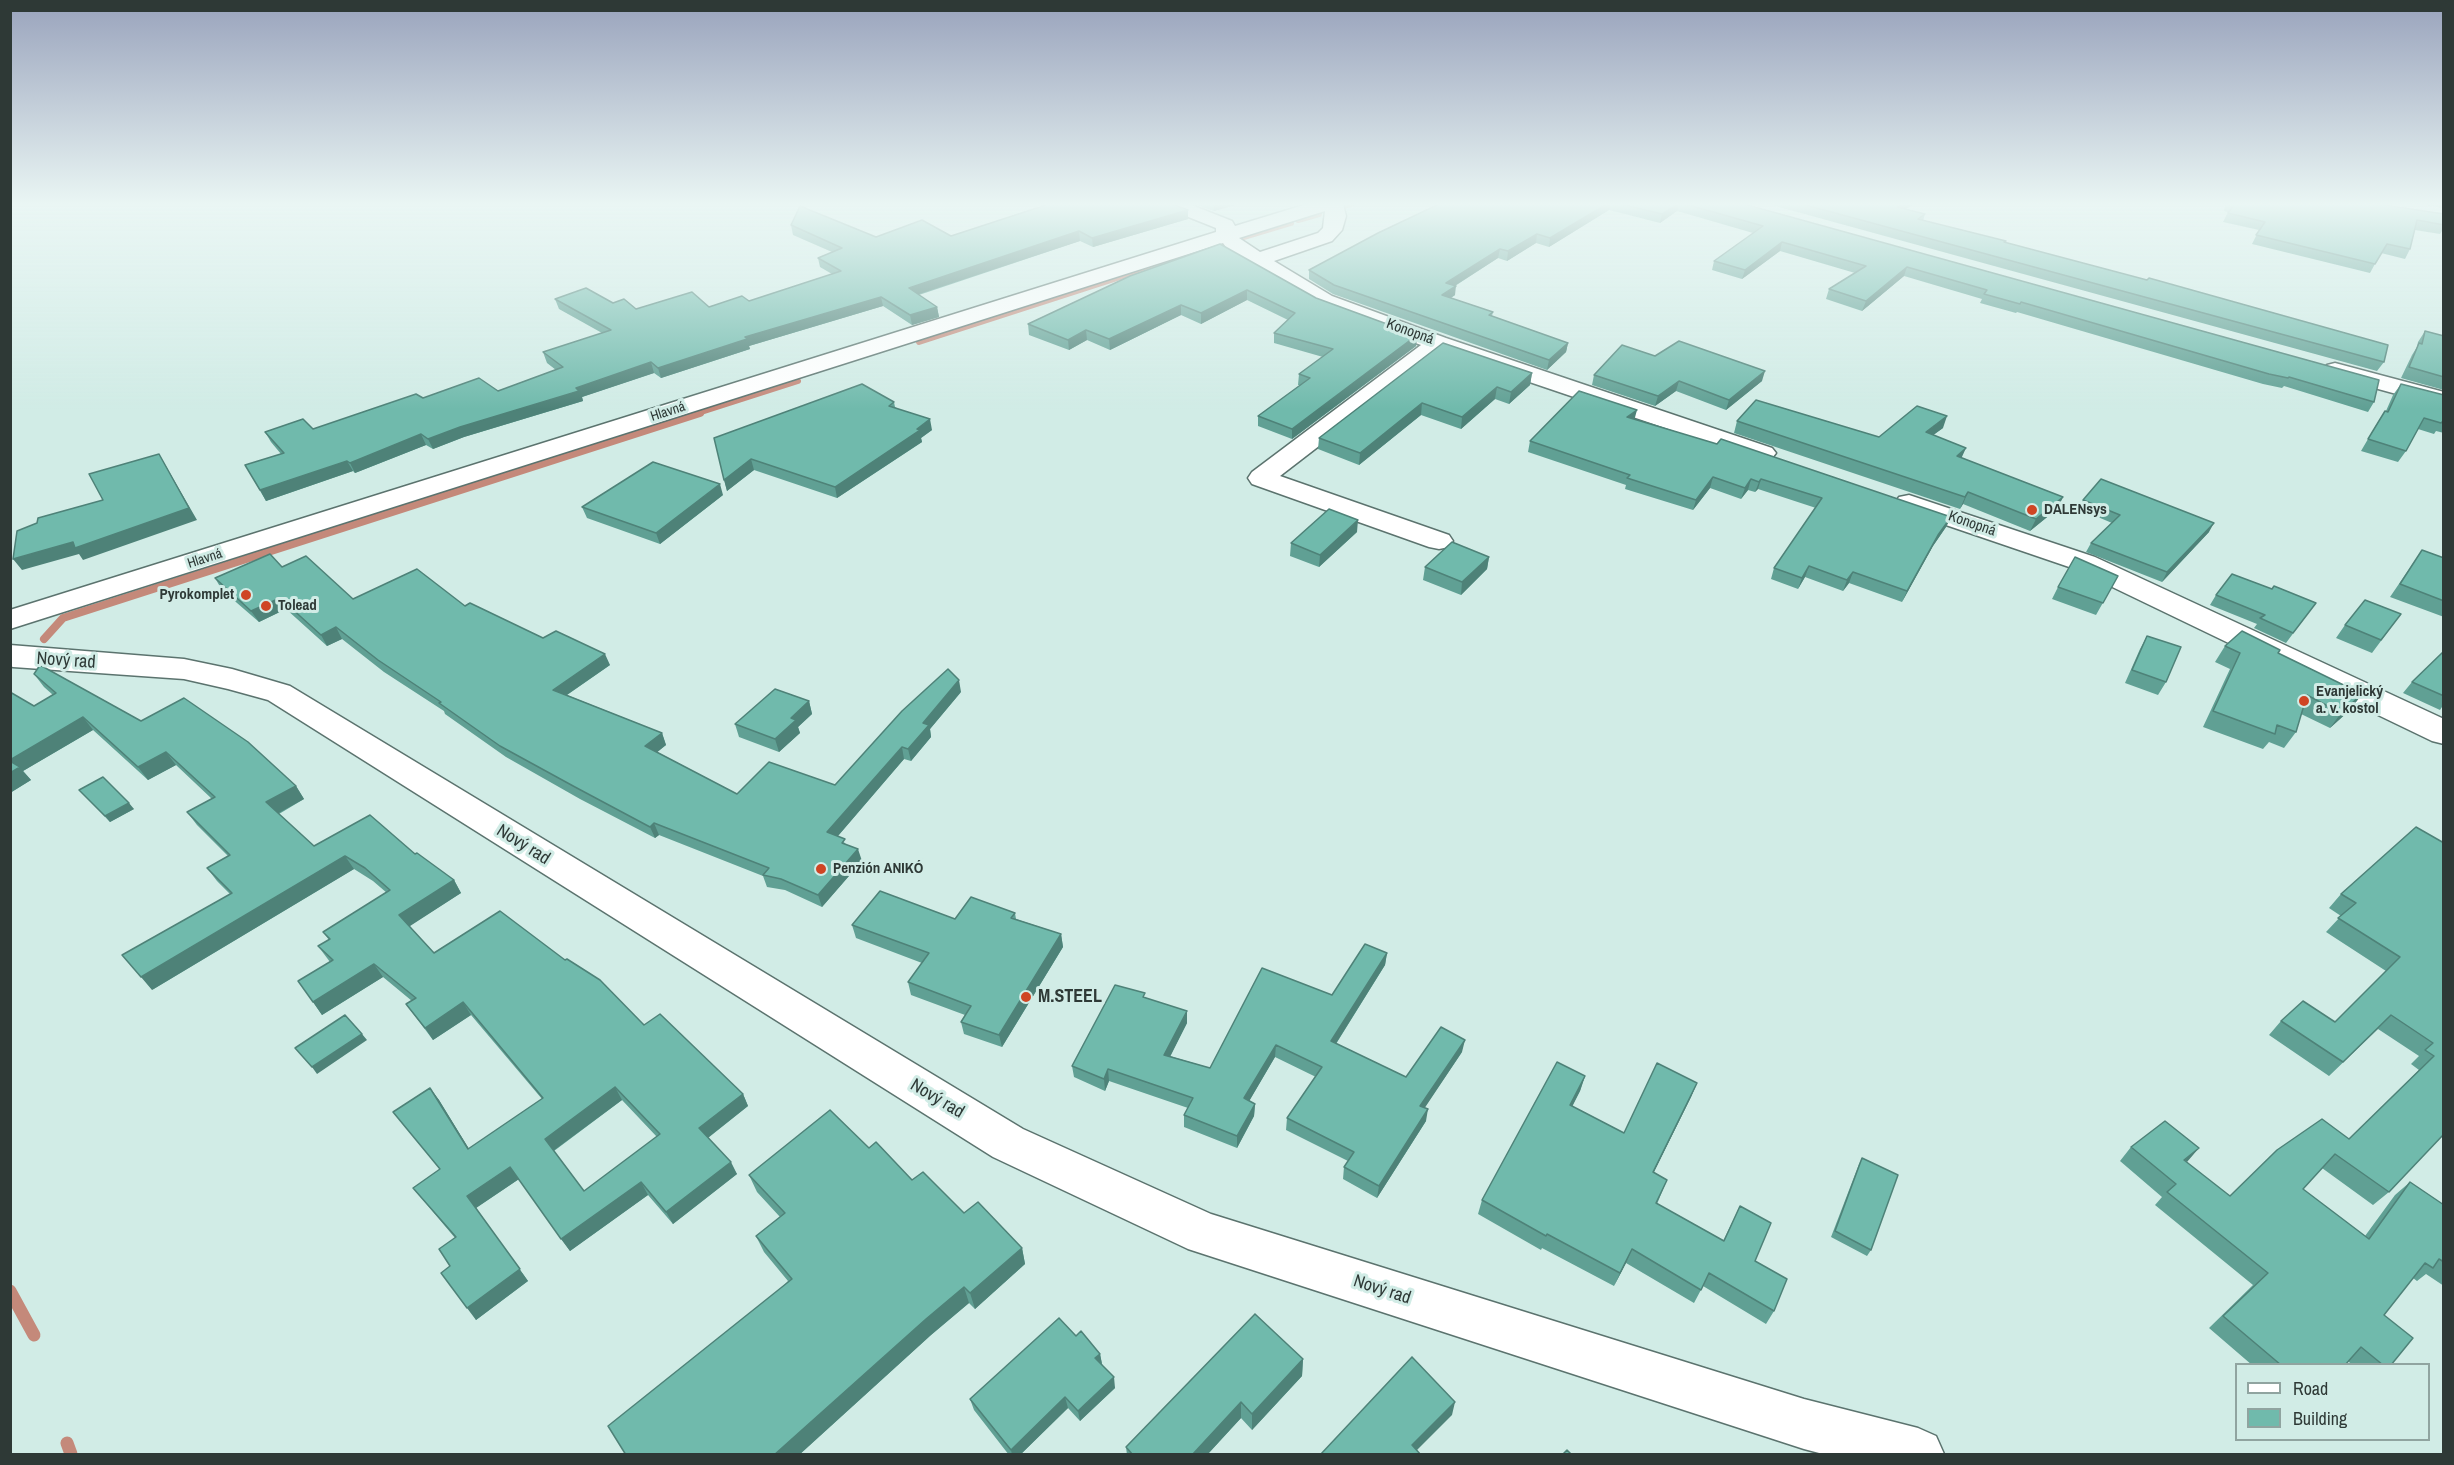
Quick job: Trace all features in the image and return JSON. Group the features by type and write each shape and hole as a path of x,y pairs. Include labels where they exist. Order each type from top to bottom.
{"street":[{"name":"Hlavná","path":"10,620 1106,272"},
{"name":"Konopná","path":"1276,272 1324,301 1438,343 1789,462"},
{"path":"1438,343 1261,478 1439,541"},
{"path":"2317,364 2444,400"},
{"name":"Konopná","path":"1888,496 2085,563 2444,733"},
{"name":"Nový rad","path":"10,655 184,669 232,679 279,693 1008,1143 1204,1234 1804,1424 1918,1455"}],"building":[{"path":"837,272 956,272 909,288 937,307 910,315 881,297 745,337 747,339 658,368 651,362 576,388 579,391 428,439 421,434 350,463 347,461 260,490 245,465 284,453 265,432 303,419 313,429 416,394 423,398 479,378 498,391 563,367 543,352 611,330 555,299 586,288 613,303 624,299 636,309 692,292 709,307 742,296 749,301"},
{"path":"1140,272 1270,272 1316,298 1417,335 1292,429 1258,416 1310,378 1299,374 1333,349 1274,333 1295,313 1247,290 1201,313 1181,305 1109,339 1086,330 1068,340 1028,324"},
{"path":"1313,272 1463,272 1446,283 1456,286 1442,295 1493,312 1489,315 1568,343 1549,360 1334,285"},
{"path":"1856,272 1901,272 1866,301 1829,289"},
{"path":"1926,272 1991,272 2379,380 2374,402 2021,302 2020,304 1984,294 1987,290"},
{"path":"2054,272 2118,272 2147,280 2149,278 2388,345 2384,362"},
{"path":"2425,331 2444,336 2444,377 2409,367 2419,343 2422,344"},
{"path":"1679,341 1765,371 1729,400 1679,381 1658,396 1594,375 1622,345 1655,356"},
{"path":"1443,343 1532,373 1511,392 1497,387 1462,417 1422,403 1360,453 1319,438"},
{"path":"862,384 894,402 889,406 930,419 917,429 920,430 835,487 751,459 724,480 714,438"},
{"path":"2401,384 2444,395 2444,420 2441,423 2424,418 2406,451 2368,439 2385,411 2388,412"},
{"path":"1579,391 1637,410 1627,417 1717,444 1721,439 1951,517 1938,535 1907,591 1853,572 1847,580 1809,566 1802,578 1774,568 1822,498 1761,479 1759,482 1751,479 1745,488 1713,477 1696,500 1627,478 1630,475 1530,441"},
{"path":"1756,400 1879,437 1917,406 1947,416 1926,432 1966,448 1957,456 2063,497 2036,519 1968,492 1965,497 1737,421"},
{"path":"159,454 189,508 75,548 73,542 13,559 17,531 37,523 38,518 103,500 89,474"},
{"path":"653,462 720,484 656,533 582,507"},
{"path":"2101,479 2214,523 2167,572 2091,543 2120,515 2083,500"},
{"path":"1329,509 1358,520 1320,555 1291,543"},
{"path":"1452,542 1489,557 1462,582 1425,567"},
{"path":"2422,550 2444,558 2444,601 2400,584"},
{"path":"270,554 282,567 306,556 353,599 417,569 465,606 470,603 543,638 556,631 605,654 553,690 662,733 645,746 737,794 769,762 835,785 902,711 948,669 959,680 923,723 929,725 908,749 902,747 827,832 845,839 842,843 858,849 818,895 781,879 763,875 769,868 654,823 650,827 500,746 439,703 441,702 378,660 336,627 321,635 280,598 251,611 215,578"},
{"path":"2075,557 2118,576 2103,603 2058,587"},
{"path":"2232,574 2272,589 2274,586 2316,603 2293,633 2260,618 2265,615 2216,595"},
{"path":"2365,600 2401,614 2381,640 2345,625"},
{"path":"2242,631 2280,650 2278,653 2362,694 2341,713 2307,695 2296,732 2277,725 2275,734 2213,711 2240,653 2225,646"},
{"path":"2147,636 2181,647 2166,682 2132,670"},
{"path":"2444,651 2444,696 2412,682"},
{"path":"40,665 141,721 184,698 248,742 296,786 266,802 314,846 370,815 415,854 417,853 454,880 399,915 434,953 500,911 565,960 567,959 600,980 644,1025 660,1014 743,1094 699,1128 731,1162 666,1212 641,1182 561,1239 510,1167 467,1196 520,1269 467,1308 441,1273 450,1266 439,1249 456,1237 413,1188 440,1169 393,1112 430,1088 468,1149 543,1098 463,1002 425,1028 406,1004 416,998 374,964 313,1002 298,981 333,960 318,946 330,939 323,932 390,890 365,868 345,856 141,977 122,955 232,893 207,868 230,855 187,812 215,797 166,752 138,767 83,717 10,760 10,692 34,706 56,693 34,674","holes":["615,1087 660,1134 584,1191 545,1139"]},
{"path":"775,689 809,701 791,718 796,720 775,739 735,724"},
{"path":"10,761 20,767 10,773"},
{"path":"103,777 129,803 105,816 79,790"},
{"path":"2416,827 2444,843 2444,1134 2389,1192 2335,1154 2303,1189 2369,1239 2410,1182 2444,1205 2444,1262 2439,1259 2433,1268 2425,1263 2384,1315 2413,1338 2393,1363 2381,1363 2361,1347 2347,1363 2279,1363 2223,1316 2268,1273 2167,1192 2176,1184 2131,1147 2165,1121 2199,1148 2184,1160 2230,1196 2277,1150 2322,1119 2349,1139 2434,1056 2425,1050 2433,1043 2391,1015 2343,1062 2281,1021 2303,1001 2335,1022 2400,957 2338,918 2356,903 2341,894"},
{"path":"880,891 955,919 971,897 1015,913 1011,918 1061,934 999,1035 961,1022 971,1006 908,982 929,953 852,925"},
{"path":"1365,944 1387,953 1331,1041 1406,1077 1441,1027 1465,1040 1420,1106 1428,1109 1379,1186 1344,1167 1354,1152 1287,1118 1322,1067 1276,1045 1244,1098 1255,1104 1237,1136 1184,1115 1193,1098 1108,1069 1104,1079 1072,1066 1115,985 1145,993 1143,997 1187,1011 1164,1055 1210,1068 1262,968 1332,995"},
{"path":"345,1015 362,1034 312,1067 295,1048"},
{"path":"1557,1062 1585,1076 1570,1105 1624,1133 1657,1063 1697,1083 1653,1172 1667,1180 1656,1203 1724,1241 1740,1206 1771,1223 1755,1261 1787,1279 1774,1311 1709,1273 1701,1290 1632,1249 1620,1273 1547,1234 1546,1236 1482,1200"},
{"path":"830,1110 869,1148 876,1142 912,1180 923,1172 964,1213 978,1202 1022,1248 970,1293 964,1287 774,1455 626,1455 608,1426 792,1279 756,1236 785,1213 749,1175"},
{"path":"1862,1158 1898,1175 1871,1250 1835,1231"},
{"path":"1255,1314 1303,1359 1252,1414 1241,1402 1192,1455 1133,1455 1126,1447"},
{"path":"1059,1318 1076,1336 1081,1331 1100,1354 1095,1358 1114,1377 1078,1411 1065,1397 1011,1450 970,1399"},
{"path":"1412,1357 1455,1402 1412,1445 1421,1455 1320,1455"},
{"path":"1567,1450 1572,1455 1562,1455"}],"waterway":[{"path":"919,342 1135,272"},
{"path":"695,414 798,381"},
{"path":"44,639 63,618 700,413"},
{"path":"10,1291 34,1335"},
{"path":"67,1443 71,1454"}],"place":[{"name":"DALENsys","path":"2032,510"},
{"name":"Pyrokomplet","path":"246,595"},
{"name":"Tolead","path":"266,606"},
{"name":"Evanjelický a. v. kostol","path":"2304,701"},
{"name":"Penzión ANIKÓ","path":"821,869"},
{"name":"M.STEEL","path":"1026,997"}]}
